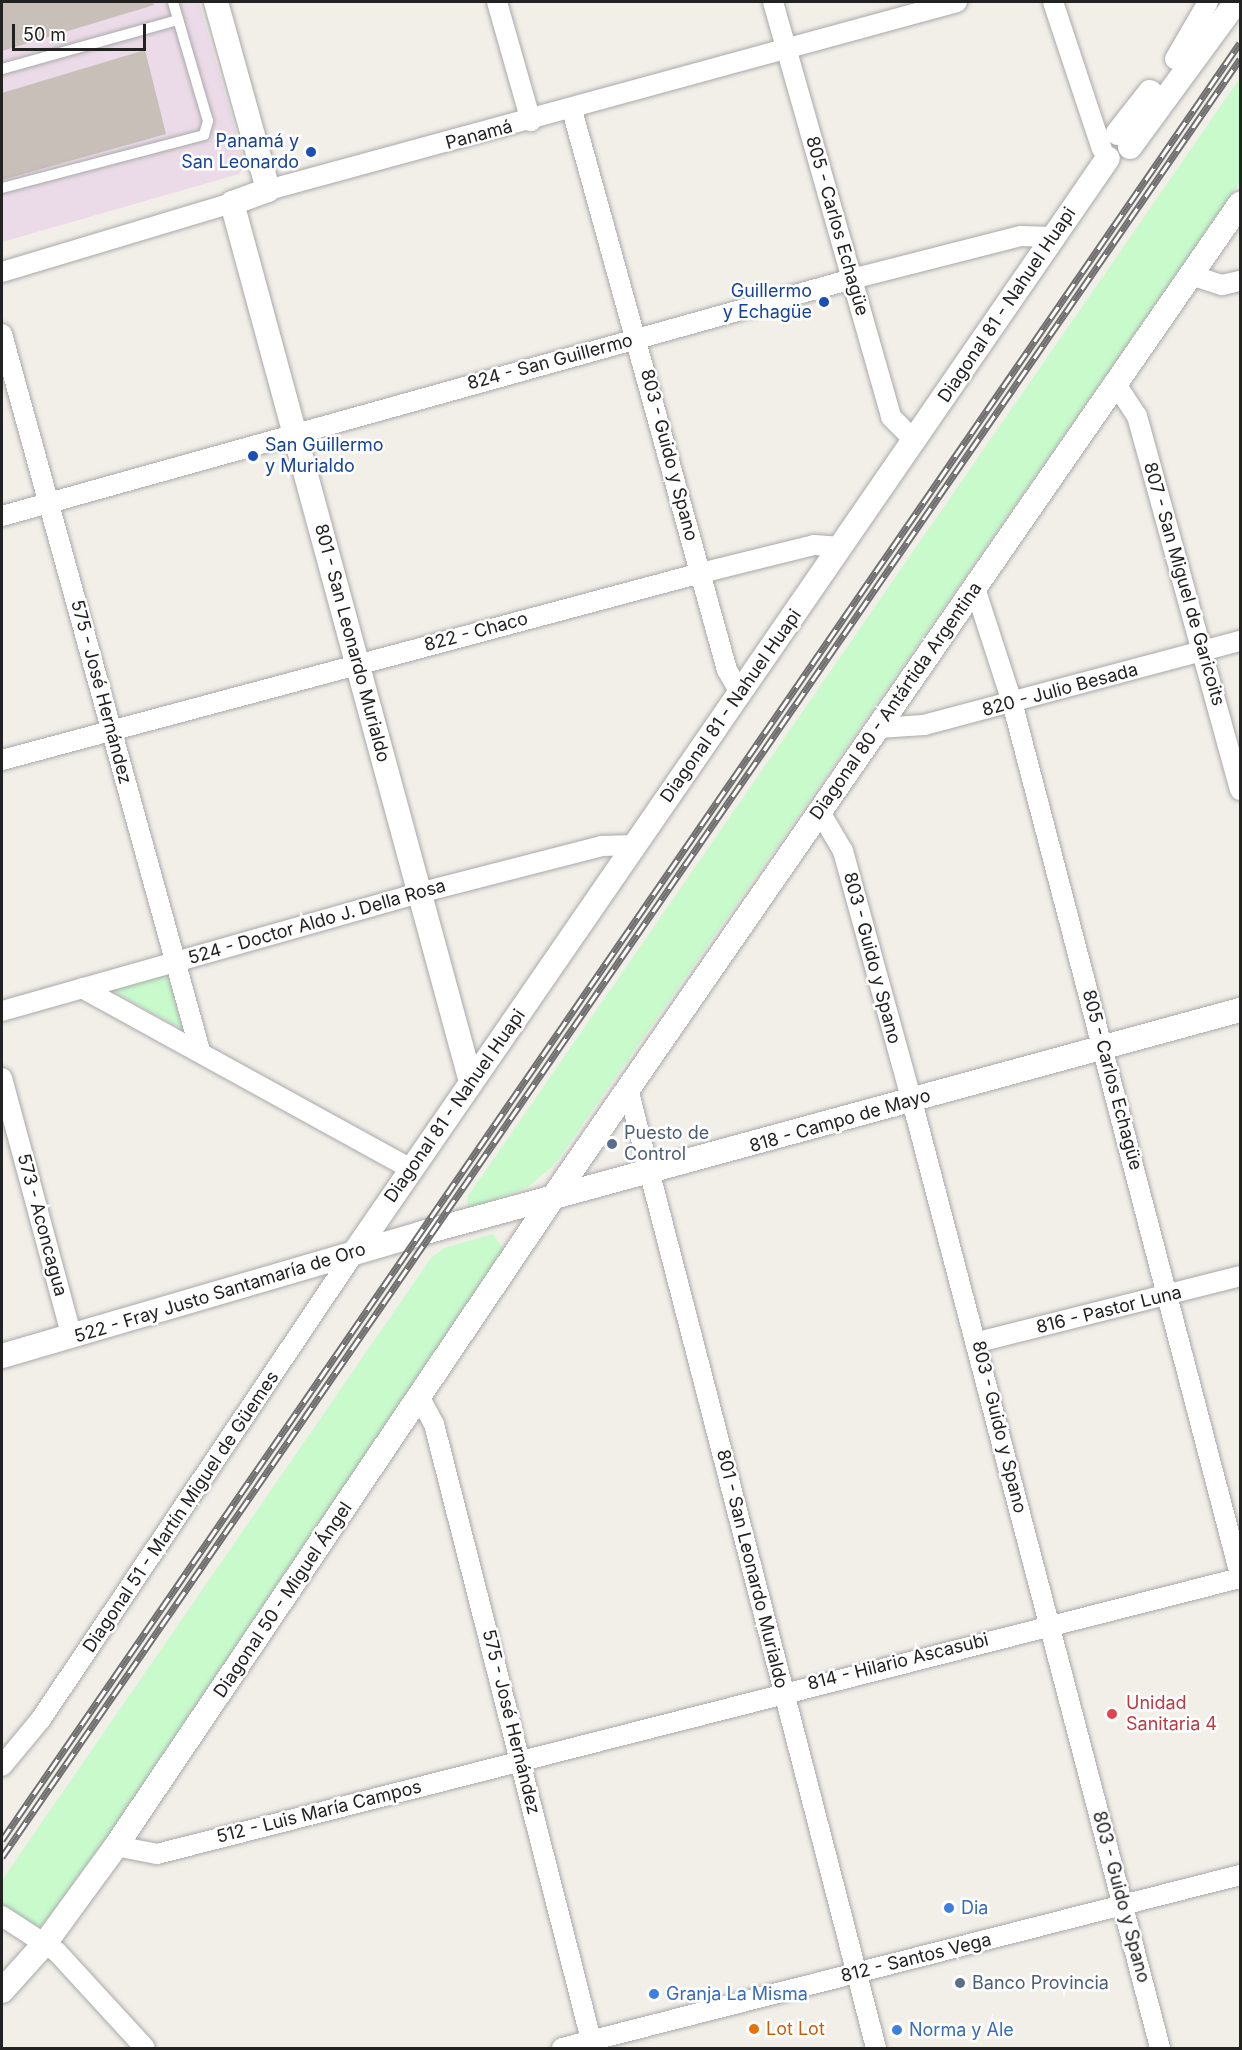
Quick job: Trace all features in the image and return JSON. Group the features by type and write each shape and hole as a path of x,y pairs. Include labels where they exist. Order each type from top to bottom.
{"street":[{"path":"216,2 268,190"},
{"path":"497,2 531,121"},
{"name":"805 - Carlos Echagüe","path":"773,2 891,417 915,441"},
{"name":"Panamá","path":"2,272 232,203 268,190 572,110 957,2"},
{"path":"1053,2 1089,116 1114,144 1236,2"},
{"name":"Diagonal 81 - Nahuel Huapi","path":"354,1253 410,1168 915,441 1114,144 1175,59 1208,2"},
{"path":"1175,59 1222,2"},
{"name":"803 - Guido y Spano","path":"572,110 728,670 741,694"},
{"name":"801 - San Leonardo Murialdo","path":"232,203 471,1082"},
{"name":"Diagonal 80 - Antártida Argentina","path":"552,1199 1240,204"},
{"name":"824 - San Guillermo","path":"2,516 852,279 1021,236 1052,237"},
{"path":"1191,275 1222,285 1240,281"},
{"name":"575 - José Hernández","path":"2,334 200,1051"},
{"name":"807 - San Miguel de Garicoits","path":"1116,384 1137,416 1240,790"},
{"name":"822 - Chaco","path":"2,760 357,663 701,573 814,545 842,547"},
{"name":"805 - Carlos Echagüe","path":"975,588 1012,702 1102,1047 1170,1295 1240,1577"},
{"name":"820 - Julio Besada","path":"878,728 924,725 1240,641"},
{"name":"803 - Guido y Spano","path":"820,812 843,851 912,1101 978,1342 1160,2049"},
{"name":"524 - Doctor Aldo J. Della Rosa","path":"2,1011 419,893 602,846 634,845"},
{"path":"82,988 410,1168"},
{"name":"818 - Campo de Mayo","path":"438,1229 651,1174 1240,1010"},
{"name":"573 - Aconcagua","path":"2,1078 72,1337"},
{"name":"801 - San Leonardo Murialdo","path":"628,1089 876,2049"},
{"name":"Diagonal 50 - Miguel Ángel","path":"2,1990 46,1942 116,1846 552,1199"},
{"name":"522 - Fray Justo Santamaría de Oro","path":"2,1356 438,1229"},
{"name":"Diagonal 51 - Martín Miguel de Güemes","path":"2,1766 41,1719 354,1253"},
{"name":"816 - Pastor Luna","path":"978,1342 1240,1276"},
{"name":"575 - José Hernández","path":"420,1398 434,1424 522,1761 592,2045"},
{"name":"814 - Hilario Ascasubi","path":"522,1761 783,1691 1240,1577"},
{"name":"512 - Luis María Campos","path":"116,1846 157,1854 522,1761"},
{"name":"812 - Santos Vega","path":"562,2049 592,2045 856,1973 1240,1875"},
{"path":"2,1917 46,1942 145,2049"}],"lane":[{"path":"2,188 204,135 208,121 173,2"},
{"path":"2,69 178,20"}],"shaded area":[{"path":"2,2 199,2 245,164 239,174 2,242"}],"green space":[{"path":"1240,78 1240,183 555,1164 528,1187 467,1210 468,1196"},
{"path":"170,971 188,1032 109,989"},
{"path":"493,1234 505,1251 93,1859 44,1925 33,1925 2,1906 2,1880 431,1258 444,1248"}],"building":[{"path":"2,2 153,2 154,5 2,51"},
{"path":"145,50 166,134 2,180 2,93"}],"railway":[{"path":"2,1840 1240,43"},
{"path":"2,1857 1240,59"}],"place":[{"name":"Panamá y San Leonardo","path":"311,152"},
{"name":"Guillermo y Echagüe","path":"824,302"},
{"name":"San Guillermo y Murialdo","path":"253,456"},
{"name":"Puesto de Control","path":"612,1144"},
{"name":"Unidad Sanitaria 4","path":"1112,1714"},
{"name":"Dia","path":"949,1908"},
{"name":"Banco Provincia","path":"960,1983"},
{"name":"Granja La Misma","path":"654,1994"},
{"name":"Lot Lot","path":"754,2029"},
{"name":"Norma y Ale","path":"897,2030"}]}
